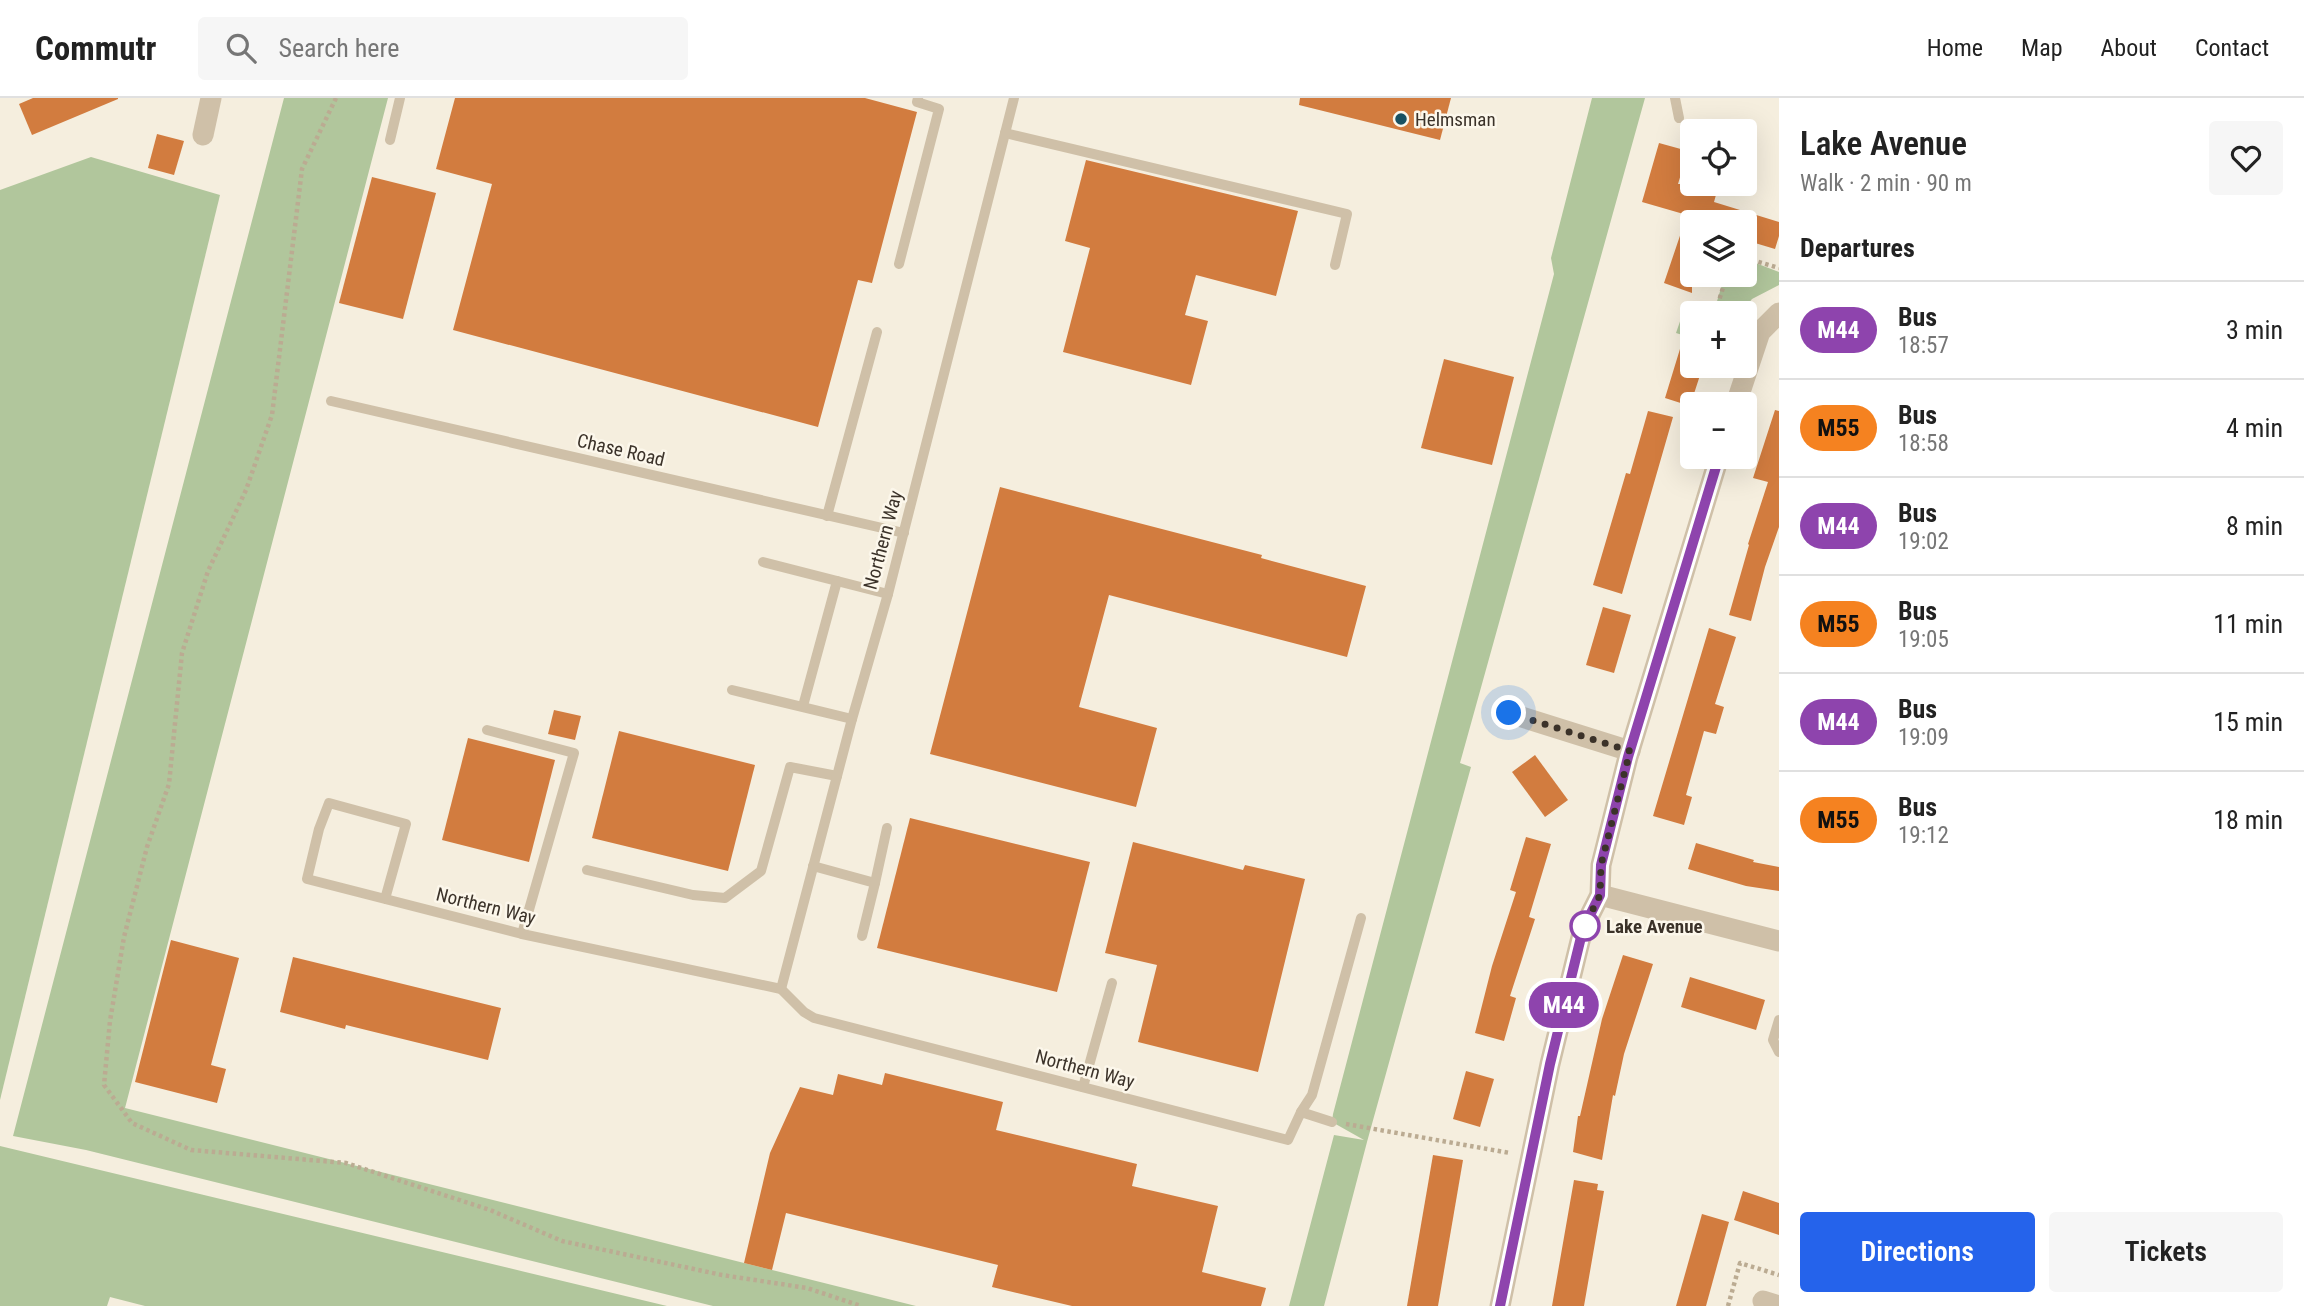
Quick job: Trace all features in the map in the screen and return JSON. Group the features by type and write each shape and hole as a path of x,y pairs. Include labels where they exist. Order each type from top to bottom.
{"street":[{"path":"203,135 211,98"},
{"path":"1740,392 1760,332 1778,314"},
{"path":"1500,1306 1550,1064 1583,929 1600,895 1601,865 1630,751 1715,469"},
{"path":"1509,713 1630,751"},
{"path":"1600,895 1779,941"}],"lane":[{"path":"390,140 400,98"},
{"path":"899,264 939,109 917,102 918,98"},
{"path":"1675,98 1679,118"},
{"name":"Northern Way","path":"780,989 904,533 1005,133 1011,99"},
{"path":"1005,133 1347,214 1335,265"},
{"path":"827,516 877,332"},
{"name":"Chase Road","path":"331,401 904,533"},
{"path":"763,562 888,594"},
{"path":"803,706 837,581"},
{"path":"732,690 852,719"},
{"path":"487,730 574,753 522,934"},
{"path":"587,870 693,895 725,898 761,871 790,767 837,776"},
{"name":"Northern Way","path":"386,899 406,824 329,803 307,878 386,899 522,934 780,989 804,1013 814,1018 1288,1140 1301,1112"},
{"path":"862,936 887,828"},
{"path":"813,866 875,883"},
{"path":"1332,1122 1301,1112 1312,1095 1361,918"},
{"path":"1083,1087 1112,983"},
{"path":"1779,1020 1773,1040 1779,1052"}],"path":[{"path":"1757,262 1779,268"},
{"path":"1332,1122 1530,1157"},
{"path":"1728,1306 1740,1264 1779,1275"}],"green space":[{"path":"284,98 388,98 125,1108 916,1306 713,1306 86,1150 13,1136"},
{"path":"1592,98 1645,98 1460,763 1471,767 1324,1306 1289,1306 1334,1135 1364,1140 1332,1122 1333,1114 1554,274 1551,258"},
{"path":"91,157 220,195 0,1100 0,190"},
{"path":"1757,264 1779,272 1779,285 1750,301 1717,301 1721,287 1757,287"},
{"path":"0,1146 667,1306 145,1306 110,1297 107,1306 0,1306"}],"building":[{"path":"33,98 118,99 32,135 19,104"},
{"path":"455,98 865,98 917,112 872,283 858,280 818,427 453,330 492,184 436,169"},
{"name":"Helmsman","path":"1300,98 1451,98 1440,140 1299,105"},
{"path":"157,134 184,141 174,175 148,168"},
{"path":"1659,143 1680,149 1680,196 1716,196 1714,202 1740,210 1680,210 1680,213 1642,202"},
{"path":"1086,160 1298,211 1276,296 1196,275 1185,315 1208,321 1191,385 1063,352 1090,248 1065,241"},
{"path":"372,177 436,193 403,319 339,303"},
{"path":"1757,215 1779,222 1775,249 1757,244"},
{"path":"1680,236 1680,287 1692,287 1692,293 1664,283"},
{"path":"1680,349 1680,378 1699,378 1695,392 1680,392 1680,403 1665,398"},
{"path":"1444,359 1514,377 1492,465 1421,448"},
{"path":"1775,410 1779,411 1779,527 1751,621 1729,615 1768,482 1753,478"},
{"path":"1648,411 1673,417 1622,594 1593,585 1626,473 1630,474"},
{"path":"1000,487 1262,555 1261,558 1366,586 1347,657 1109,595 1079,707 1157,728 1136,807 930,754"},
{"path":"1603,607 1631,615 1614,673 1586,665"},
{"path":"1709,628 1736,637 1715,704 1724,707 1716,734 1704,731 1686,795 1692,797 1684,825 1653,816"},
{"path":"554,710 581,716 575,740 548,734"},
{"path":"619,731 755,765 728,871 592,838"},
{"path":"468,738 555,760 529,862 442,840"},
{"path":"1535,755 1568,800 1545,817 1512,772"},
{"path":"910,818 1090,862 1057,992 877,948"},
{"path":"1526,837 1551,844 1529,917 1535,919 1510,996 1516,998 1504,1041 1475,1033 1492,966 1516,892 1510,890"},
{"path":"1133,842 1243,870 1245,865 1305,879 1258,1072 1138,1042 1157,965 1105,953"},
{"path":"1696,843 1754,860 1753,862 1779,867 1779,891 1746,886 1688,869"},
{"path":"171,940 239,958 211,1065 226,1069 217,1103 135,1082"},
{"path":"1623,955 1653,964 1624,1054 1615,1096 1613,1095 1602,1160 1573,1152 1578,1116 1602,1019"},
{"path":"293,957 501,1008 488,1060 346,1025 345,1029 280,1012"},
{"path":"1690,977 1765,1000 1756,1030 1681,1007"},
{"path":"1466,1071 1494,1079 1480,1127 1453,1119"},
{"path":"885,1073 1003,1102 996,1130 1137,1164 1132,1186 1218,1206 1202,1272 1266,1288 1261,1306 1072,1306 992,1287 998,1265 786,1213 772,1270 744,1263 770,1153 800,1087 833,1095 838,1074 882,1085"},
{"path":"1433,1155 1463,1160 1438,1306 1407,1306"},
{"path":"1574,1180 1598,1184 1597,1190 1604,1191 1584,1306 1552,1306"},
{"path":"1743,1191 1779,1203 1779,1235 1734,1220"},
{"path":"1702,1214 1729,1222 1706,1306 1676,1306"}],"bus line":[{"name":"M44","path":"1500,1306 1550,1064 1583,929 1600,895 1601,865 1628,757 1715,469"}],"place":[{"name":"Helmsman","path":"1401,119"},
{"name":"Lake Avenue","path":"1585,926"}],"route":[{"path":"1509,713 1630,751 1601,865 1600,895 1583,929 1585,926"}]}
